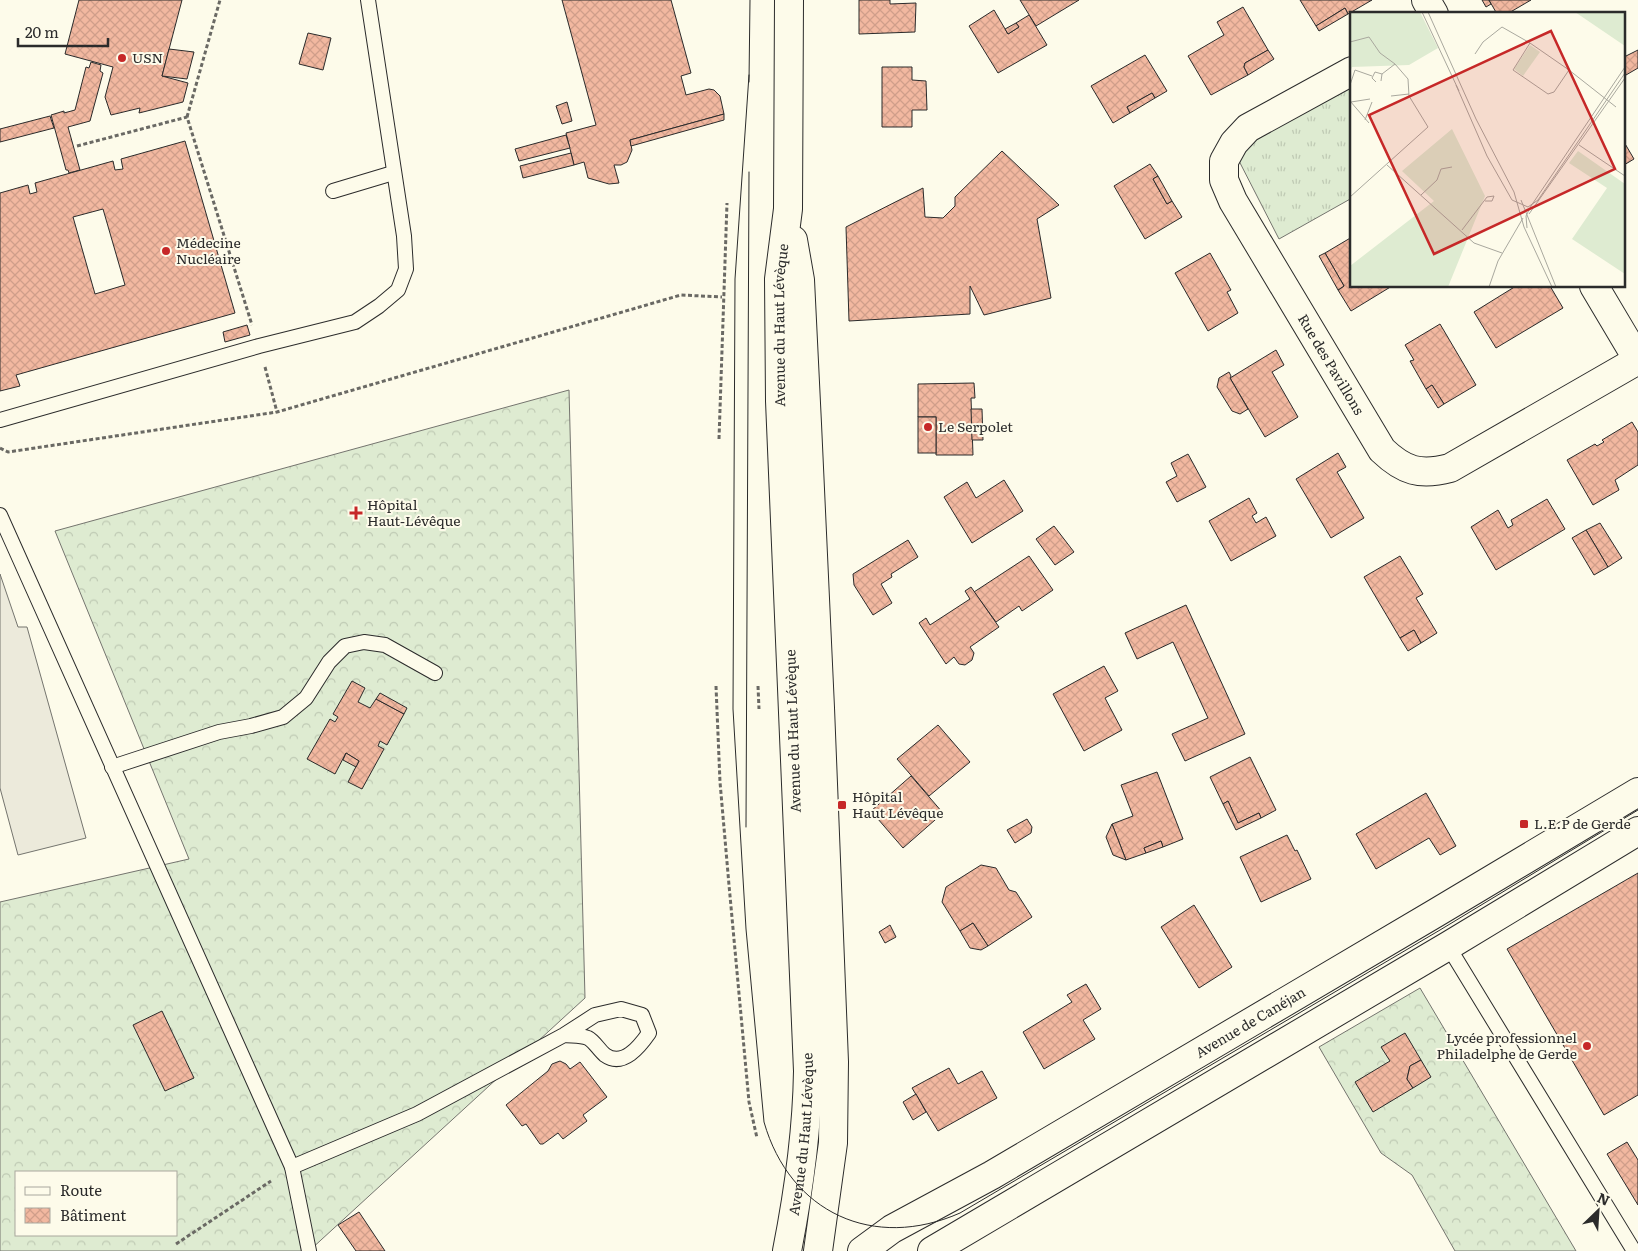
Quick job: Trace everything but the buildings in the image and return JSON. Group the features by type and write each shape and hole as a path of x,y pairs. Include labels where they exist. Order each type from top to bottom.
{"street":[{"name":"Avenue du Haut Lévèque","path":"787,1251 799,1187 808,1114 808,1071 780,401 779,279 788,209 789,0"},
{"path":"1426,0 1433,12"},
{"name":"Rue des Pavillons","path":"1350,72 1248,128 1234,143 1224,161 1224,180 1233,202 1382,450 1396,463 1414,470 1432,473 1450,468 1638,360 1595,288"},
{"name":"Avenue du Haut Lévèque","path":"788,209 800,280 833,1040 833,1143 818,1251"},
{"name":"Avenue de Canéjan","path":"862,1251 892,1229 992,1175 1638,792"},
{"path":"932,1251 1448,946 1638,831"}],"lane":[{"path":"0,420 259,346 354,322 379,306 398,290 406,269 404,236 368,0"},
{"path":"332,191 393,173"},
{"path":"0,515 292,1167 309,1251"},
{"path":"112,767 218,732 251,726 283,717 306,698 328,662 345,646 364,642 385,645 435,673"},
{"path":"1448,946 1634,1251"},
{"path":"292,1167 418,1114 564,1035 595,1015 621,1009 642,1015 648,1032 641,1046 629,1056 616,1058 607,1056 588,1038 564,1035"}],"path":[{"path":"220,0 187,117 259,346 277,412"},
{"path":"77,146 187,117"},
{"path":"719,439 722,297 727,203"},
{"path":"0,448 8,452 277,412 680,295 722,297"},
{"path":"716,686 720,782 729,885 749,1102 757,1138"},
{"path":"758,686 759,709"},
{"path":"176,1244 292,1167"}],"green space":[{"path":"1350,82 1350,199 1279,239 1237,157 1241,145"},
{"path":"569,390 585,998 309,1251 0,1251 0,902 189,859 55,531"},
{"path":"1420,988 1576,1251 1455,1251 1412,1175 1381,1153 1319,1047"}],"shaded area":[{"path":"0,574 18,627 27,627 86,838 18,855 0,788"}],"tram line":[{"path":"749,82 750,0"},
{"path":"749,75 735,279 733,709 746,929 764,1122 776,1154 794,1180 815,1201 840,1216 867,1225 897,1228 928,1224 960,1213 1440,930 1638,810"},
{"path":"746,827 749,172"}],"place":[{"name":"USN","path":"122,58"},
{"name":"Médecine Nucléaire","path":"166,251"},
{"name":"Le Serpolet","path":"928,427"},
{"name":"Hôpital Haut-Lévêque","path":"356,513"},
{"name":"Hôpital Haut Lévêque","path":"842,805"},
{"name":"L.E.P de Gerde","path":"1524,824"},
{"name":"Lycée professionnel Philadelphe de Gerde","path":"1587,1046"}]}
